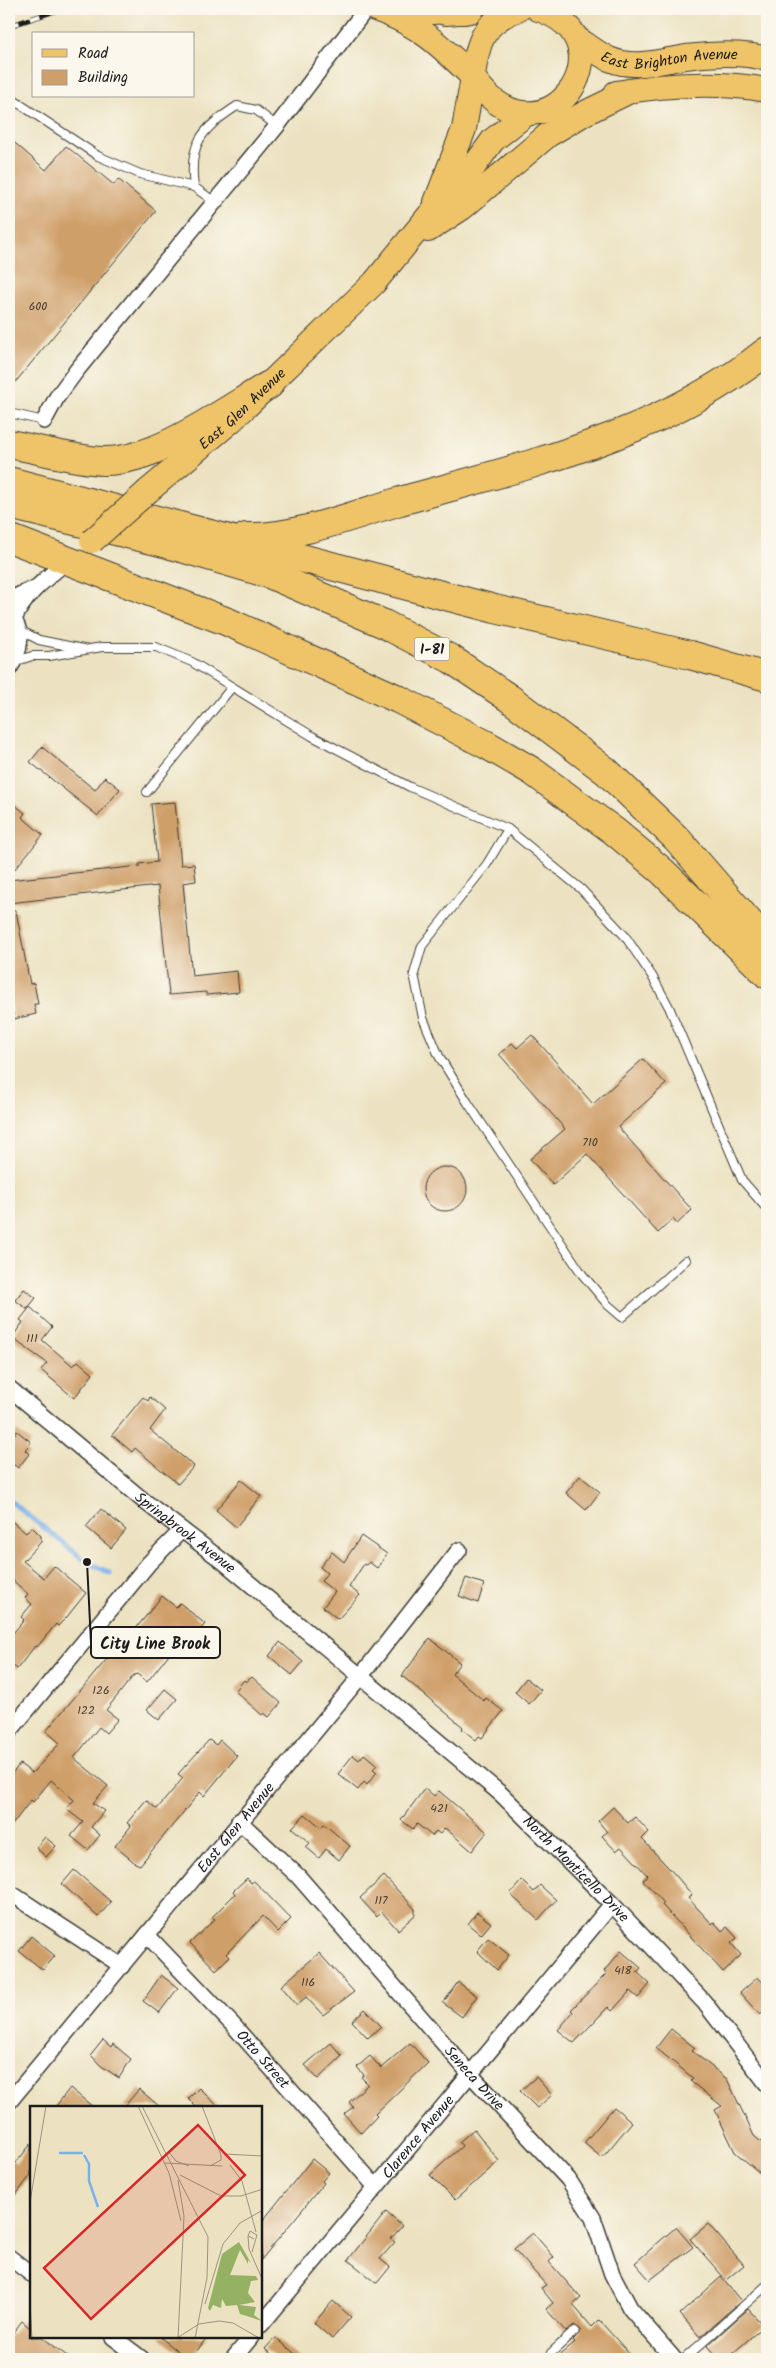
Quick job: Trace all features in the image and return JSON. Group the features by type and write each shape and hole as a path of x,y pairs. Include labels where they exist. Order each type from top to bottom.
{"highway":[{"path":"219,536 253,537 308,528 542,460 607,437 692,401 767,350"},
{"path":"9,444 102,461 129,459 181,437 270,385"},
{"path":"9,481 495,609 690,655 767,677"},
{"name":"I-81","path":"9,505 168,544 269,574 384,624 451,659 509,698 606,771 677,839 767,943"},
{"path":"9,538 178,601 347,675 424,712 509,758 573,799 662,871 767,974"}],"main road":[{"path":"538,9 553,14 567,24 576,38 581,55 580,73 572,90 560,103"},
{"path":"384,12 511,11"},
{"name":"East Glen Avenue","path":"432,212 464,128 480,38 490,25 511,11"},
{"path":"384,12 433,38 473,77 490,98 509,110 526,114"},
{"name":"East Brighton Avenue","path":"576,38 610,59 628,64 643,65 697,56 759,57 767,59"},
{"name":"East Brighton Avenue","path":"526,114 544,111 560,103 630,90 691,84 731,84 767,90"},
{"path":"410,242 462,208 548,135 630,90"},
{"name":"East Glen Avenue","path":"68,560 232,420 270,385 374,283 410,242 432,212 464,180 474,163 493,140 526,114"}],"street":[{"path":"44,421 57,397 77,370 277,126 366,9"},
{"name":"East Glen Avenue","path":"11,666 20,643 13,621 20,606 34,588 68,560"},
{"name":"East Glen Avenue","path":"9,600 34,588"},
{"name":"Springbrook Avenue","path":"9,1388 182,1530 224,1562 360,1677"},
{"path":"9,1732 149,1563 182,1530"},
{"name":"East Glen Avenue","path":"9,2102 122,1966 239,1820 360,1677 459,1550"},
{"name":"North Monticello Drive","path":"360,1677 501,1794 612,1904 704,2002 767,2084"},
{"name":"Seneca Drive","path":"239,1820 298,1876 471,2075 568,2179 593,2218 612,2274 630,2308 674,2359"},
{"path":"9,1892 122,1966"},
{"name":"Clarence Avenue","path":"262,2324 612,1904"},
{"name":"Otto Street","path":"147,1935 233,2025 376,2187"},
{"path":"9,2257 30,2273"},
{"path":"114,2338 142,2359"},
{"path":"233,2359 250,2338"}],"lane":[{"path":"9,97 98,156 140,174 194,186 215,202"},
{"path":"194,186 191,165 197,142 218,119 237,106 256,110 277,126"},
{"path":"9,413 44,421"},
{"path":"13,621 39,640 90,650"},
{"path":"11,666 32,656 50,656 102,647 156,647 192,662 312,736 401,783 508,829 581,889 630,944 669,1007 742,1180 767,1210"},
{"path":"147,792 232,687"},
{"path":"508,829 487,864 422,946 414,974 423,1018 440,1056 468,1103 582,1274 608,1305 622,1317 686,1260"},
{"path":"684,2359 767,2286"},
{"path":"548,2359 551,2353 575,2331"}],"building":[{"path":"9,138 46,170 66,146 114,185 118,179 156,211 9,390"},
{"path":"42,747 95,790 105,777 120,789 98,816 30,762"},
{"path":"9,800 25,813 22,817 43,835 9,876"},
{"path":"175,802 181,865 194,864 196,881 183,883 192,976 237,971 239,992 206,995 206,992 169,995 158,886 9,903 9,880 140,866 139,864 157,862 151,804"},
{"path":"9,911 16,911 30,984 34,983 38,1004 34,1004 36,1014 14,1019 9,991"},
{"path":"532,1035 593,1104 643,1059 666,1084 618,1127 692,1210 677,1224 673,1219 658,1233 587,1154 553,1185 530,1159 565,1129 499,1054 512,1043 517,1048"},
{"path":"445,1167 457,1171 463,1177 467,1189 463,1201 457,1207 445,1211 433,1207 427,1201 423,1189 427,1177 433,1171"},
{"path":"24,1289 36,1298 27,1309 15,1300"},
{"path":"30,1307 52,1327 42,1340 73,1366 78,1361 93,1374 74,1398 41,1370 47,1363 12,1338 23,1322 20,1320"},
{"path":"143,1397 148,1401 150,1397 165,1410 150,1430 194,1466 178,1484 135,1448 132,1452 112,1435"},
{"path":"17,1431 31,1442 25,1450 29,1454 18,1468 9,1461 9,1441"},
{"path":"580,1476 600,1492 586,1510 566,1493"},
{"path":"241,1480 261,1496 236,1527 216,1510"},
{"path":"101,1509 126,1530 111,1548 86,1527"},
{"path":"9,1519 26,1533 32,1527 41,1536 41,1542 23,1561 44,1578 54,1566 86,1593 66,1618 58,1626 56,1624 37,1647 35,1646 17,1669 9,1662 9,1638 24,1620 21,1617 32,1604 25,1598 28,1594 9,1577"},
{"path":"361,1536 387,1554 377,1568 369,1562 366,1565 364,1564 349,1587 360,1595 338,1619 323,1607 335,1592 321,1581 327,1573 320,1567 332,1552 344,1562"},
{"path":"466,1578 484,1584 478,1603 459,1596"},
{"path":"162,1596 176,1607 180,1603 205,1624 195,1636 188,1630 147,1682 137,1674 134,1675 106,1710 118,1719 106,1733 99,1727 74,1758 108,1786 93,1803 104,1811 91,1827 100,1835 88,1850 71,1836 83,1822 66,1809 74,1800 51,1780 33,1802 31,1800 9,1829 9,1777 20,1764 32,1773 60,1743 46,1731 123,1640 125,1642"},
{"path":"430,1638 460,1663 452,1674 484,1701 486,1698 503,1711 482,1738 479,1736 476,1740 402,1676"},
{"path":"280,1642 303,1662 292,1675 269,1656"},
{"path":"252,1677 281,1703 269,1717 264,1713 262,1715 235,1691 244,1680 246,1682"},
{"path":"526,1678 541,1690 529,1704 515,1692"},
{"path":"165,1689 177,1699 159,1720 147,1710"},
{"path":"209,1740 216,1745 220,1740 237,1756 204,1796 200,1792 140,1865 135,1863 115,1846 131,1826 127,1823 146,1800 157,1809 183,1778 178,1774"},
{"path":"364,1754 377,1765 373,1769 377,1772 367,1785 364,1782 358,1790 338,1774 353,1755 359,1760"},
{"path":"425,1788 434,1796 439,1791 487,1832 472,1851 445,1828 440,1834 436,1831 432,1836 417,1824 413,1829 401,1820"},
{"path":"613,1807 628,1823 635,1817 649,1832 642,1839 692,1895 688,1898 712,1924 714,1922 722,1931 727,1927 737,1938 731,1943 741,1955 723,1972 662,1905 664,1903 643,1880 647,1875 621,1847 616,1851 602,1836 607,1832 598,1821"},
{"path":"305,1814 321,1827 324,1824 350,1846 339,1860 326,1849 319,1858 306,1847 310,1843 292,1828"},
{"path":"45,1837 56,1846 46,1857 36,1848"},
{"path":"74,1870 111,1902 98,1917 62,1884"},
{"path":"384,1876 415,1909 415,1915 398,1930 382,1912 377,1917 360,1898"},
{"path":"247,1878 251,1883 254,1881 291,1919 278,1932 263,1916 226,1954 229,1957 216,1970 190,1943 215,1919 212,1917 235,1894 233,1891"},
{"path":"522,1880 534,1892 540,1885 556,1900 538,1920 510,1894"},
{"path":"477,1912 491,1923 481,1935 468,1924"},
{"path":"31,1936 55,1956 43,1970 19,1951"},
{"path":"488,1938 509,1955 497,1970 477,1951"},
{"path":"621,1951 641,1968 637,1972 650,1984 638,1998 630,1991 612,2011 608,2007 574,2043 558,2030 573,2012 571,2010 607,1973 604,1971"},
{"path":"319,1953 354,1992 323,2015 306,1997 297,2005 281,1986"},
{"path":"161,1975 178,1988 159,2013 143,2001"},
{"path":"758,1977 767,1987 767,2009 760,2015 740,1993"},
{"path":"458,1982 477,1996 462,2017 443,2003"},
{"path":"365,2009 381,2026 368,2038 352,2021"},
{"path":"671,2029 695,2048 692,2051 727,2079 754,2136 767,2147 767,2179 735,2152 715,2110 722,2106 690,2081 693,2078 656,2048"},
{"path":"103,2040 111,2047 113,2044 131,2059 119,2078 100,2065 91,2055"},
{"path":"331,2043 342,2056 318,2079 305,2065"},
{"path":"410,2043 428,2063 375,2114 377,2116 361,2133 344,2114 353,2107 349,2102 368,2084 362,2078 364,2075 357,2067 370,2056 381,2068"},
{"path":"536,2077 552,2095 537,2108 520,2091"},
{"path":"70,2088 92,2106 56,2106"},
{"path":"199,2088 218,2106 195,2106 188,2099"},
{"path":"139,2089 159,2106 125,2106"},
{"path":"614,2107 632,2122 602,2158 584,2143"},
{"path":"474,2129 499,2161 455,2200 430,2175 462,2146 459,2142"},
{"path":"30,2145 30,2176 9,2204 9,2158 16,2163"},
{"path":"312,2159 329,2173 322,2181 324,2183 262,2259 262,2222"},
{"path":"386,2212 402,2226 391,2239 395,2242 380,2259 390,2267 377,2283 348,2260"},
{"path":"708,2224 744,2265 726,2280 690,2239"},
{"path":"676,2227 693,2247 650,2280 635,2263"},
{"path":"533,2233 554,2257 549,2262 581,2298 573,2305 592,2327 599,2320 634,2359 555,2359 575,2342 573,2340 581,2330 574,2325 566,2332 546,2309 553,2303 541,2288 546,2285 514,2249"},
{"path":"721,2277 741,2301 700,2337 680,2314"},
{"path":"333,2301 351,2317 332,2339 314,2323"},
{"path":"748,2309 764,2326 726,2359 719,2359 707,2346"},
{"path":"22,2321 30,2328 30,2338 43,2338 71,2359 9,2359 9,2338"},
{"path":"161,2338 206,2338 191,2359 188,2359"},
{"path":"275,2338 301,2359 277,2359 265,2349"}],"waterway":[{"path":"9,1500 87,1562 110,1573"}],"railway":[{"path":"9,26 61,9"}],"place":[{"name":"City Line Brook","path":"87,1562"}]}
